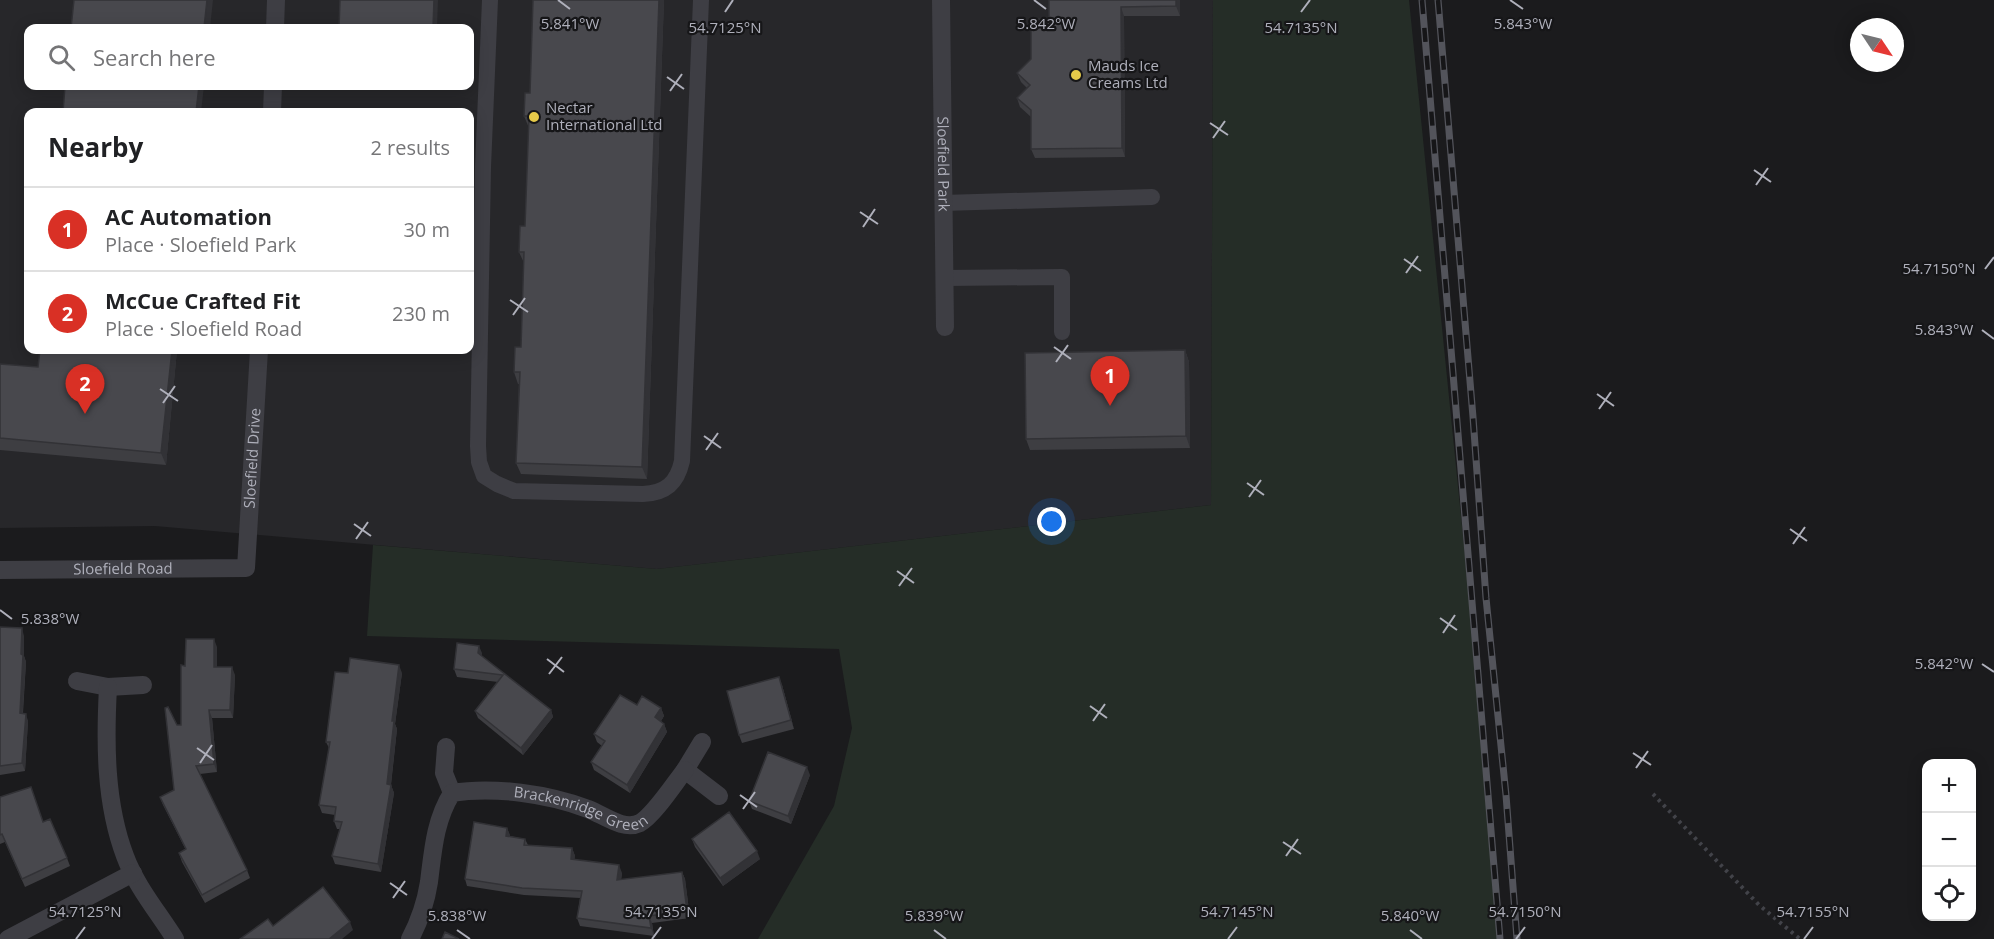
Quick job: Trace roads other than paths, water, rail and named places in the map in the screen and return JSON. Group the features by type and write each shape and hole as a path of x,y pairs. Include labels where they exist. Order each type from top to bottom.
{"street":[{"path":"275,24 276,0"},
{"name":"Sloefield Park","path":"941,0 945,327"},
{"path":"272,108 273,90"},
{"name":"Sloefield Drive","path":"246,568 259,354"},
{"name":"Sloefield Road","path":"0,570 246,568"},
{"path":"76,681 108,687 143,684"},
{"path":"108,687 107,760 120,838 133,873 175,939"},
{"name":"Brackenridge Green","path":"452,793 473,789 541,796 588,809 626,826 638,824 647,818 685,770 702,742"},
{"path":"410,939 429,883 438,821 452,793 444,773 446,747"},
{"path":"685,770 719,796"},
{"path":"8,939 133,873"}],"lane":[{"path":"490,0 476,167 478,446 481,470 490,480 514,491 643,494 666,489 676,480 682,461 701,0"},
{"path":"943,203 1152,197"},
{"path":"944,278 1062,277 1062,332"}],"railway":[{"path":"1422,0 1500,939"},
{"path":"1438,0 1486,598 1506,795 1517,939"}],"place":[{"name":"Mauds Ice Creams Ltd","path":"1076,75"},
{"name":"Nectar International Ltd","path":"534,117"},
{"name":"AC Automation","path":"1110,406"},
{"name":"McCue Crafted Fit","path":"85,414"}]}
